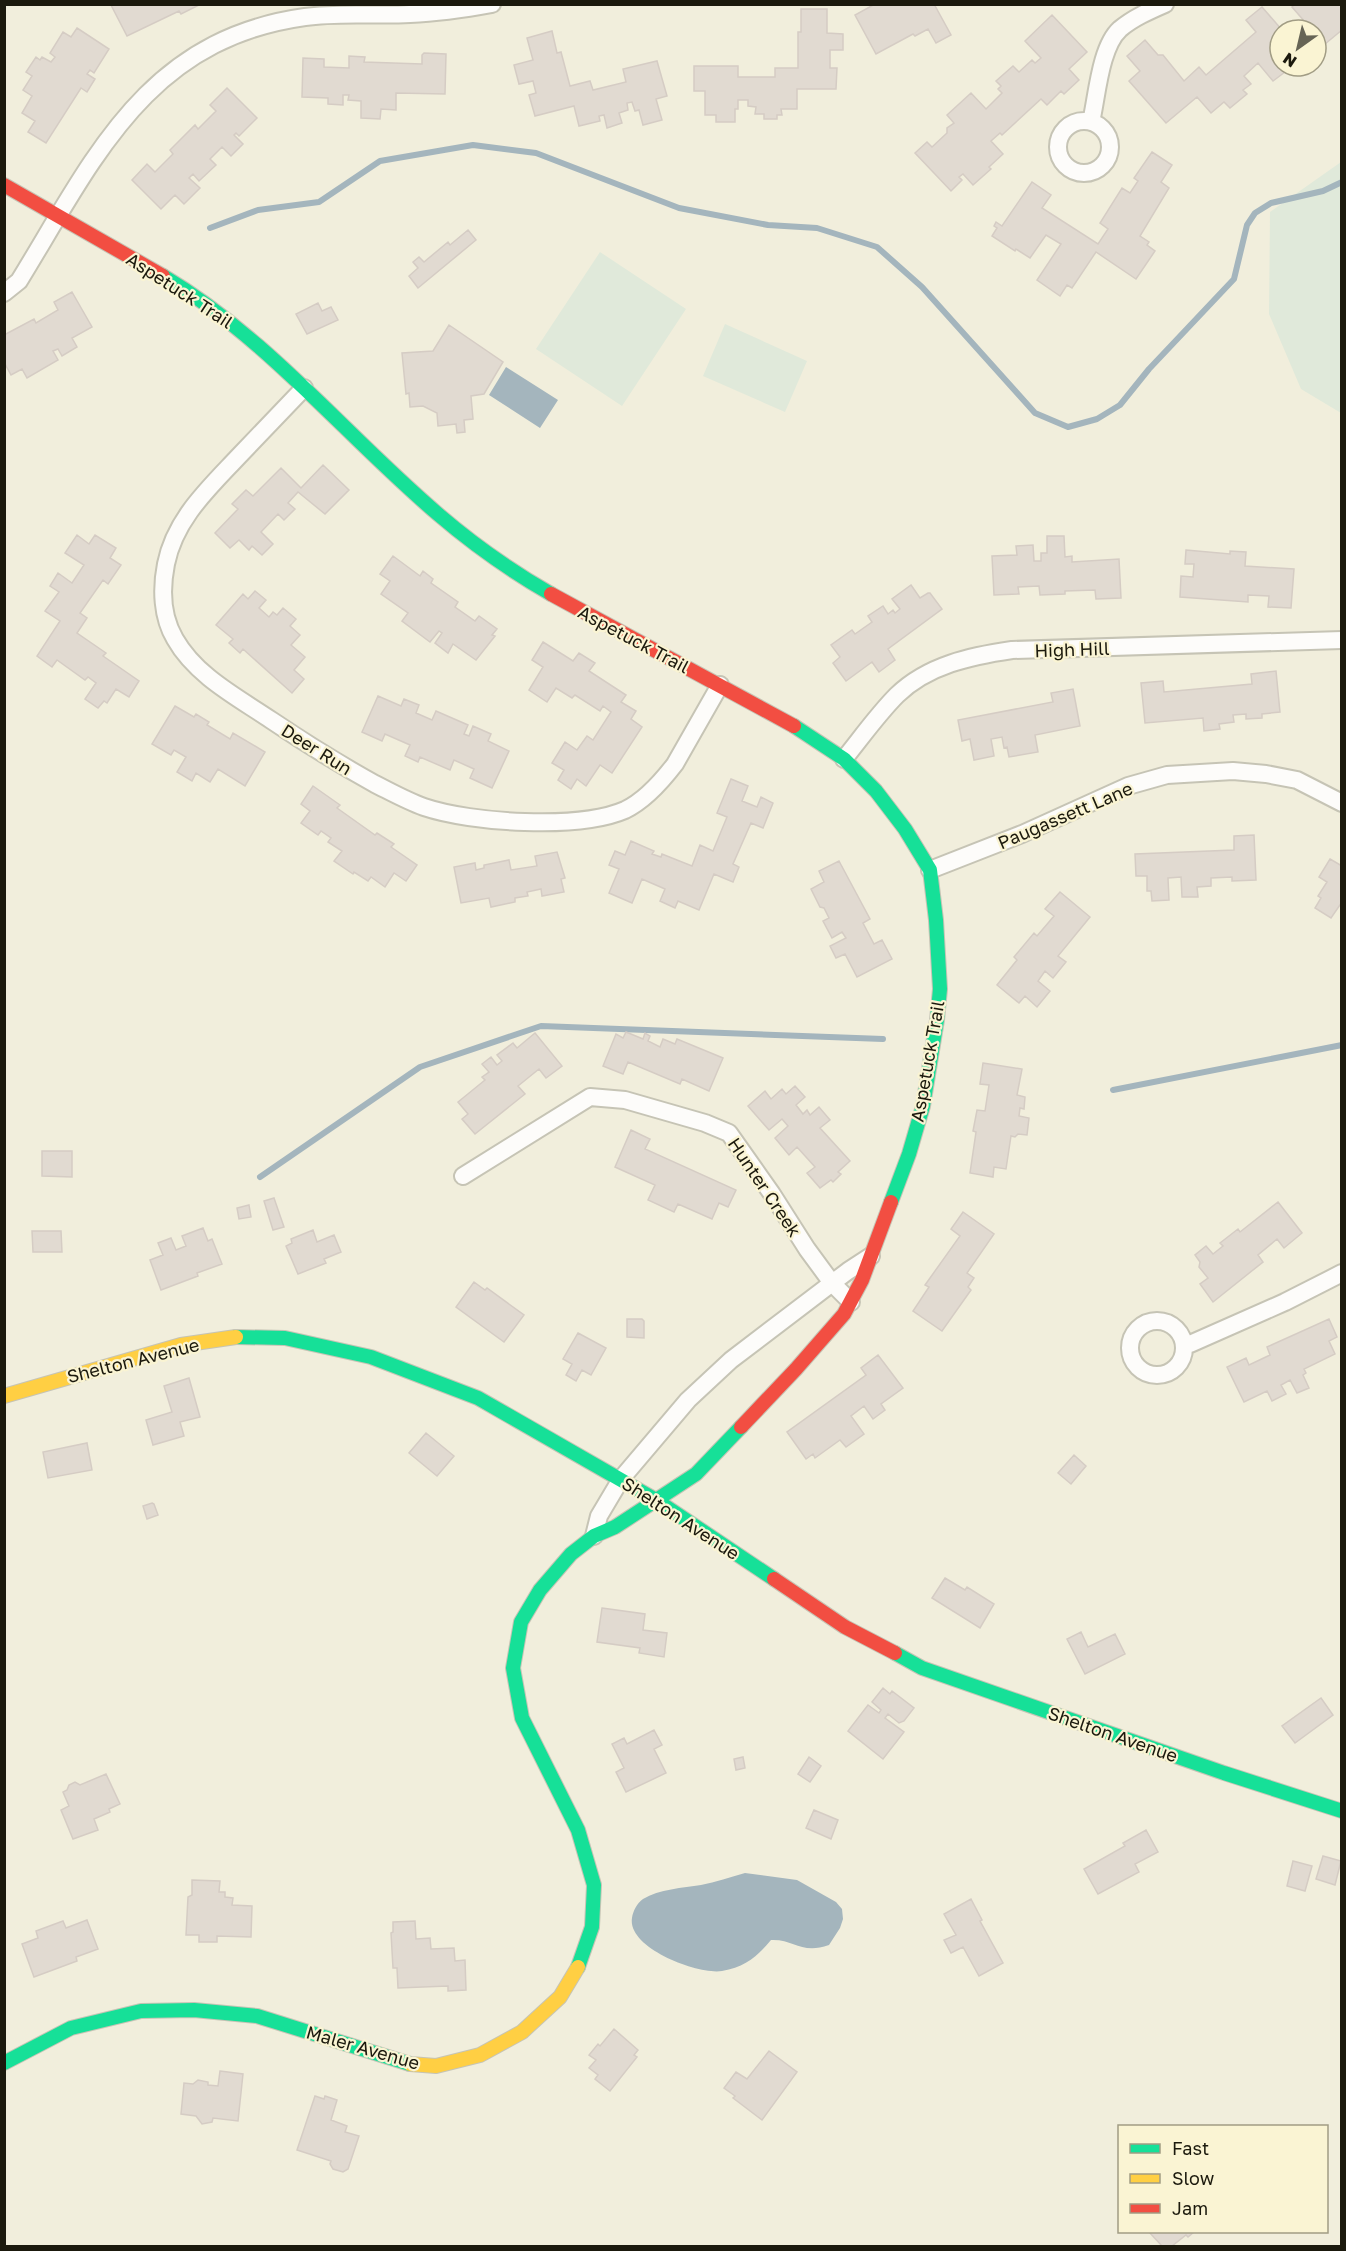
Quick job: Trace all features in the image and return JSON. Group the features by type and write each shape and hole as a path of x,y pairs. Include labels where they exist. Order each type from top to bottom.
{"street":[{"path":"4,293 19,281 92,160 129,111 160,80 191,57 217,42 259,27 305,17 412,14 492,4"},
{"path":"1091,122 1104,59 1114,36 1132,21 1165,4"},
{"name":"Aspetuck Trail","path":"4,185 212,307 253,340 439,515 511,571 560,600 790,724 844,759 876,791 905,829 930,870 939,966 938,1020 923,1106 909,1154 871,1256 851,1302 835,1326 696,1474 656,1500"},
{"name":"Deer Run","path":"304,388 192,507 170,546 165,566 164,606 166,620 174,638 194,665 230,692 333,761 424,807 460,816 512,821 568,821 610,815 628,809 654,787 675,764 720,685"},
{"name":"High Hill","path":"844,759 897,695 933,670 980,654 1341,640"},
{"name":"Paugassett Lane","path":"930,870 1022,834 1128,786 1167,775 1233,771 1266,774 1297,780 1341,803"},
{"name":"Hunter Creek","path":"463,1176 590,1097 625,1100 705,1123 729,1133 807,1249 832,1283 851,1302"},
{"path":"594,1536 599,1515 621,1479 672,1418 716,1373 832,1283 871,1256"},
{"path":"1184,1345 1275,1306 1341,1273"},
{"name":"Shelton Avenue","path":"4,1396 181,1345 239,1337 285,1338 371,1357 478,1398 656,1500 845,1627 922,1668 1224,1773 1341,1811"},
{"name":"Maler Avenue","path":"4,2063 71,2028 141,2012 194,2010 257,2016 407,2064 436,2066 480,2055 522,2032 560,1997 582,1959 592,1927 594,1885 578,1830 522,1718 513,1668 521,1622 540,1590 571,1554 594,1536 615,1527 656,1500"}],"green space":[{"path":"1341,162 1341,413 1301,389 1269,314 1270,212"},
{"path":"600,252 686,309 622,406 536,349"},
{"path":"725,324 807,361 785,412 703,376"}],"shaded area":[{"path":"506,367 558,400 540,428 489,395"},
{"path":"745,1873 797,1880 836,1902 842,1909 843,1919 829,1945 805,1948 779,1940 771,1940 744,1964 722,1971 711,1971 697,1969 666,1957 641,1940 633,1929 634,1910 641,1901 649,1896 671,1889 707,1884"}],"building":[{"path":"875,4 934,4 951,35 936,43 928,29 915,36 913,34 876,54 855,15"},
{"path":"1295,4 1342,4 1342,30 1328,42 1328,18 1302,18 1292,7"},
{"path":"111,5 199,5 181,14 179,11 127,36"},
{"path":"1262,7 1272,18 1268,18 1268,75 1258,63 1244,76 1251,84 1243,90 1247,94 1230,108 1224,102 1211,113 1197,97 1166,123 1129,81 1140,71 1127,56 1145,40 1158,55 1163,55 1184,81 1199,67 1206,75 1256,32 1246,20"},
{"path":"801,9 827,9 827,33 843,34 843,50 830,50 830,68 837,68 836,89 797,89 797,109 781,109 782,115 777,115 777,119 764,119 764,114 755,114 756,107 748,106 748,100 738,100 735,122 716,122 716,115 705,115 705,91 694,91 694,66 738,66 738,77 775,77 775,68 798,68 798,32 801,32"},
{"path":"1052,15 1087,52 1069,69 1079,80 1064,94 1061,91 1047,105 1041,99 1002,135 1000,133 991,141 1003,154 989,167 991,169 973,185 963,174 959,177 962,180 951,191 915,153 927,142 932,147 947,133 947,128 954,123 947,115 971,93 986,109 1002,93 998,89 1001,86 996,81 1013,66 1019,72 1032,60 1035,63 1041,58 1025,41"},
{"path":"77,28 109,49 94,73 90,70 87,74 95,79 87,92 81,88 46,143 28,132 35,121 22,113 32,96 23,90 32,76 26,72 36,57 40,60 42,57 51,62 55,57 50,53 63,32 71,37"},
{"path":"552,31 557,53 561,52 570,86 590,81 593,90 626,82 623,69 657,61 667,96 656,99 662,120 643,125 639,110 635,111 632,102 627,103 628,110 619,113 622,123 607,128 604,115 599,116 600,121 579,126 574,106 535,116 529,95 536,93 533,81 519,84 514,65 533,60 527,38"},
{"path":"424,53 446,54 445,94 396,93 396,110 381,109 380,119 361,118 361,101 348,100 349,95 343,95 343,105 328,104 328,98 302,97 303,58 324,59 324,67 349,68 349,56 365,57 364,62 422,64"},
{"path":"227,88 257,118 239,136 236,133 234,135 243,144 231,156 222,147 210,159 216,165 199,181 193,174 189,178 200,188 184,204 175,195 161,209 132,180 147,164 155,172 173,154 170,150 195,125 198,129 216,111 210,105"},
{"path":"1152,152 1172,165 1161,182 1169,188 1140,236 1149,242 1147,245 1155,251 1136,279 1096,252 1072,288 1067,285 1060,296 1037,280 1061,244 1046,235 1030,258 992,236 997,228 994,226 996,222 1002,226 1032,182 1051,195 1042,208 1098,244 1108,229 1100,223 1122,188 1130,193 1138,181 1134,178"},
{"path":"468,230 476,240 418,288 409,276 418,268 413,262 419,257 424,262 448,242 450,245"},
{"path":"72,292 92,327 72,338 77,347 62,356 58,349 53,351 58,360 27,378 22,369 11,375 4,362 4,335 34,319 36,323 58,310 54,302"},
{"path":"318,303 322,311 331,307 338,320 307,334 296,314"},
{"path":"449,325 503,362 484,394 471,396 473,419 464,420 465,432 457,433 456,424 438,426 437,413 423,406 410,407 409,393 406,394 402,353 433,351"},
{"path":"323,465 349,490 325,514 298,492 288,503 295,509 284,520 278,514 261,532 273,544 262,555 252,546 249,550 239,540 230,548 215,533 238,509 232,504 246,490 253,496 281,468 301,488"},
{"path":"77,535 89,544 95,535 116,548 110,558 121,565 108,584 103,580 80,613 87,618 77,633 106,653 103,656 139,681 129,697 116,689 107,703 104,701 98,708 85,699 96,683 88,677 85,680 57,660 52,667 37,656 60,621 45,611 59,592 50,586 58,573 72,583 84,565 65,553"},
{"path":"1047,536 1064,536 1065,557 1072,556 1072,562 1119,559 1121,598 1096,599 1095,590 1040,595 1039,586 1018,587 1019,594 994,595 992,556 1017,555 1016,546 1033,545 1034,561 1041,561 1041,553 1047,553"},
{"path":"1186,550 1230,554 1230,551 1246,552 1245,566 1294,569 1291,608 1268,607 1269,596 1248,595 1248,602 1180,597 1181,576 1193,577 1194,564 1185,564"},
{"path":"393,556 420,576 423,571 433,579 431,583 458,602 455,607 475,621 479,616 497,629 492,635 495,636 476,660 453,644 448,653 435,643 442,633 439,631 430,642 402,621 408,613 381,594 390,581 380,574"},
{"path":"911,585 920,598 930,593 942,609 888,649 895,660 879,672 872,662 846,681 833,663 840,657 831,645 852,630 855,634 872,622 868,616 883,606 888,614 893,610 895,613 900,609 892,599"},
{"path":"255,591 266,600 259,608 269,617 273,612 277,615 283,608 296,619 290,626 300,635 291,645 305,657 294,670 304,679 292,693 243,649 240,653 229,643 233,639 216,625 243,594 248,599"},
{"path":"543,642 573,661 579,653 595,663 589,671 626,695 621,702 636,711 631,719 642,727 612,773 600,765 586,786 577,779 571,789 558,780 564,770 552,763 565,742 577,750 587,736 593,740 611,712 603,706 600,711 575,695 572,698 556,688 547,702 529,690 543,667 532,660"},
{"path":"1276,671 1280,712 1262,714 1262,718 1246,719 1246,714 1233,715 1234,722 1219,724 1220,729 1204,731 1203,718 1145,723 1141,683 1163,681 1164,692 1252,684 1251,674"},
{"path":"1073,689 1080,726 1035,735 1038,752 1009,757 1002,737 991,739 994,756 974,760 970,739 962,741 958,720 1053,702 1051,693"},
{"path":"378,696 401,706 404,699 419,705 416,713 432,720 436,711 468,725 464,734 469,736 473,726 491,734 488,741 509,751 492,788 470,778 474,769 454,760 450,770 420,757 418,762 405,756 410,745 385,734 382,741 362,732"},
{"path":"175,706 194,717 196,714 209,722 207,725 230,739 233,733 265,752 245,786 218,769 210,782 196,773 192,781 177,772 186,757 174,750 171,755 152,744"},
{"path":"731,779 748,786 742,801 757,807 761,797 773,803 763,828 751,823 733,864 739,867 733,882 714,874 699,910 678,901 675,908 660,901 665,889 642,879 632,903 609,893 619,869 609,865 615,851 625,855 631,841 654,851 652,854 661,857 662,854 692,866 700,845 713,851 727,817 717,813"},
{"path":"313,786 340,805 337,808 375,835 377,833 394,844 391,847 417,865 406,881 394,873 385,887 371,877 368,881 354,872 353,874 334,861 342,851 328,842 331,838 321,831 318,835 301,823 310,811 301,804"},
{"path":"1254,835 1256,880 1232,881 1232,877 1211,878 1211,886 1197,887 1198,897 1182,897 1181,877 1168,878 1169,900 1152,901 1151,891 1147,891 1147,876 1136,876 1135,854 1234,850 1234,836"},
{"path":"557,852 565,878 561,879 564,892 542,896 541,889 527,892 528,896 515,898 515,902 491,907 489,898 461,903 454,867 475,863 476,870 484,868 484,865 509,860 511,870 537,866 535,856"},
{"path":"1330,859 1342,866 1342,902 1331,918 1315,908 1321,898 1318,896 1327,882 1319,877"},
{"path":"839,861 870,919 863,923 874,944 882,940 892,959 857,977 845,954 836,958 830,946 846,938 842,932 832,938 823,921 829,918 824,908 820,907 811,889 824,882 819,871"},
{"path":"1060,892 1090,917 1058,956 1066,962 1053,978 1045,971 1038,981 1050,991 1037,1007 1025,996 1019,1003 997,985 1017,960 1014,957 1034,933 1037,936 1054,916 1045,909"},
{"path":"626,1032 643,1039 645,1033 650,1036 648,1041 660,1047 663,1039 675,1044 677,1039 723,1058 709,1091 682,1079 680,1084 628,1062 623,1074 603,1066 616,1034 623,1038"},
{"path":"535,1033 562,1066 546,1078 539,1069 518,1086 525,1094 475,1134 462,1119 468,1114 458,1102 485,1080 482,1077 489,1072 482,1064 491,1057 497,1065 502,1061 497,1055 513,1043 517,1048"},
{"path":"983,1063 1022,1069 1017,1095 1025,1097 1024,1109 1020,1108 1019,1116 1029,1118 1027,1135 1011,1136 1006,1169 994,1167 993,1177 970,1173 977,1110 985,1111 989,1085 980,1084"},
{"path":"795,1086 805,1097 796,1105 803,1114 807,1110 810,1115 819,1107 830,1120 820,1128 850,1161 838,1172 841,1174 833,1182 831,1180 820,1188 807,1173 815,1167 797,1147 789,1155 775,1138 788,1126 782,1119 769,1130 748,1106 765,1091 771,1099 782,1089 786,1094"},
{"path":"631,1130 650,1139 645,1149 736,1190 728,1207 719,1203 712,1219 678,1204 674,1212 648,1200 655,1185 615,1167"},
{"path":"42,1151 72,1151 72,1177 42,1176"},
{"path":"274,1198 284,1227 273,1230 264,1201"},
{"path":"1278,1202 1302,1233 1284,1248 1277,1239 1258,1255 1263,1262 1213,1302 1200,1284 1208,1278 1199,1267 1200,1262 1195,1255 1206,1246 1213,1254 1223,1246 1220,1243 1238,1229 1240,1232"},
{"path":"249,1205 251,1217 239,1219 237,1208"},
{"path":"963,1212 994,1234 967,1273 974,1278 968,1287 971,1290 942,1331 913,1311 929,1287 925,1285 960,1236 951,1229"},
{"path":"203,1228 208,1241 212,1239 222,1264 161,1290 150,1260 163,1255 158,1243 171,1238 176,1250 186,1246 182,1236"},
{"path":"313,1230 317,1242 334,1235 341,1252 324,1259 326,1263 298,1274 286,1246 292,1243 291,1239"},
{"path":"32,1231 61,1231 62,1252 33,1252"},
{"path":"474,1282 485,1290 487,1288 524,1315 504,1342 456,1307"},
{"path":"627,1319 644,1321 644,1338 627,1337"},
{"path":"1329,1319 1337,1337 1329,1341 1335,1354 1304,1369 1306,1373 1303,1375 1309,1388 1297,1393 1290,1380 1281,1385 1286,1394 1272,1401 1267,1391 1244,1402 1227,1367 1246,1358 1249,1365 1270,1355 1267,1347"},
{"path":"578,1333 606,1348 591,1375 582,1370 576,1381 566,1375 572,1364 563,1359"},
{"path":"878,1355 903,1388 881,1404 885,1410 873,1419 864,1406 851,1416 864,1434 846,1447 840,1440 815,1458 813,1454 806,1459 787,1432 866,1375 861,1368"},
{"path":"189,1378 200,1417 180,1422 184,1436 153,1445 146,1420 172,1412 164,1386"},
{"path":"426,1433 454,1456 437,1476 409,1453"},
{"path":"87,1443 92,1470 48,1478 43,1452"},
{"path":"1074,1455 1086,1466 1071,1484 1058,1473"},
{"path":"152,1503 158,1515 147,1519 143,1506"},
{"path":"945,1578 965,1590 967,1587 994,1604 980,1628 932,1598"},
{"path":"602,1608 645,1614 643,1630 667,1633 664,1657 639,1653 640,1648 597,1642"},
{"path":"1081,1632 1088,1647 1115,1634 1125,1654 1085,1674 1067,1639"},
{"path":"883,1688 890,1694 892,1691 914,1708 904,1721 899,1723 888,1714 885,1718 904,1732 883,1759 848,1731 868,1705 879,1713 881,1710 872,1702"},
{"path":"1321,1698 1333,1715 1295,1743 1282,1726"},
{"path":"654,1730 662,1745 654,1749 666,1773 626,1792 616,1772 624,1768 612,1744 624,1738 627,1744"},
{"path":"743,1757 745,1768 736,1770 734,1759"},
{"path":"809,1757 821,1766 810,1782 798,1774"},
{"path":"106,1774 120,1804 109,1809 110,1812 94,1819 98,1830 73,1839 61,1810 69,1806 63,1792 75,1782 80,1785"},
{"path":"814,1810 838,1820 831,1839 806,1828"},
{"path":"1146,1830 1158,1852 1135,1864 1139,1872 1098,1894 1084,1869 1125,1846 1123,1843"},
{"path":"1323,1856 1341,1861 1335,1885 1316,1879"},
{"path":"1293,1861 1312,1866 1305,1891 1287,1886"},
{"path":"192,1880 220,1881 219,1892 225,1892 225,1897 233,1898 232,1905 252,1906 251,1937 217,1936 217,1942 199,1942 199,1935 186,1935 188,1897 192,1895"},
{"path":"971,1899 1003,1963 979,1976 963,1947 951,1953 944,1940 956,1935 944,1914"},
{"path":"87,1920 98,1949 76,1957 77,1961 34,1977 22,1944 38,1938 36,1931 63,1921 66,1928"},
{"path":"415,1921 416,1939 430,1938 431,1949 454,1948 455,1961 465,1960 466,1990 448,1991 448,1986 398,1988 397,1968 393,1968 391,1933 393,1922"},
{"path":"614,2029 638,2050 634,2055 637,2057 610,2091 595,2079 598,2075 589,2068 596,2060 589,2055"},
{"path":"769,2051 797,2072 762,2120 733,2098 735,2096 724,2088 736,2072 747,2079"},
{"path":"220,2071 243,2074 238,2121 213,2118 212,2122 202,2124 196,2116 181,2114 184,2083 193,2084 198,2080 208,2082 208,2085 218,2086"},
{"path":"315,2096 337,2100 331,2120 347,2126 345,2132 359,2136 348,2169 343,2172 333,2169 331,2161 297,2150"},
{"path":"1150,2233 1193,2233 1188,2237 1186,2235 1172,2246 1162,2246"}],"waterway":[{"path":"210,228 258,210 319,202 380,161 473,145 536,153 679,208 768,225 817,228 877,247 922,287 1035,413 1068,427 1097,419 1120,405 1149,369 1234,279 1247,225 1255,213 1271,203 1323,191 1342,182"},
{"path":"260,1177 420,1067 541,1026 883,1039"},
{"path":"1113,1090 1342,1045"}],"traffic: fast":[{"path":"163,276 201,301 272,358 405,485 452,526 493,557 551,594"},
{"path":"794,726 844,759 876,791 905,829 930,870 940,989 937,1020 923,1106 909,1154 891,1202"},
{"path":"236,1337 285,1338 371,1357 478,1398 656,1500 774,1579"},
{"path":"578,1967 592,1927 594,1885 578,1830 522,1718 513,1668 521,1622 540,1590 571,1554 594,1536 615,1527 696,1474 741,1427"},
{"path":"895,1653 922,1668 1224,1773 1342,1811"},
{"path":"4,2063 71,2028 141,2011 194,2010 257,2016 410,2064"}],"traffic: slow":[{"path":"4,1396 181,1345 236,1337"},
{"path":"410,2064 436,2066 480,2055 522,2032 560,1997 578,1967"}],"traffic: jam":[{"path":"4,185 163,276"},
{"path":"551,594 794,726"},
{"path":"741,1427 844,1314 862,1280 891,1202"},
{"path":"774,1579 845,1627 895,1653"}]}
